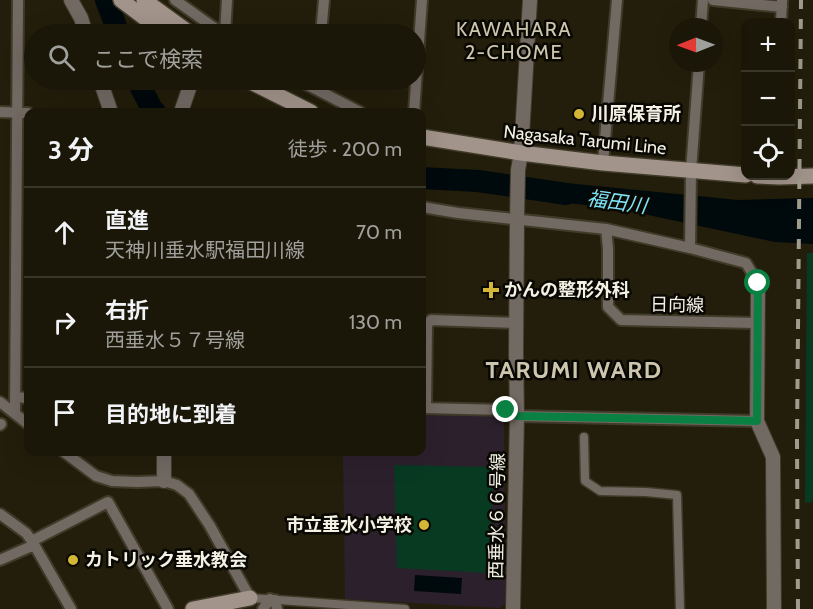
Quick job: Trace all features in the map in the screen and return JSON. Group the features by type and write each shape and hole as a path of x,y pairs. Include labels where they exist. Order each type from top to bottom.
{"main road":[{"path":"144,0 177,24"},
{"path":"123,2 153,24"},
{"path":"267,90 303,108"},
{"name":"Nagasaka Tarumi Line","path":"426,138 691,178 741,175"},
{"path":"795,176 813,176"},
{"path":"193,609 250,598"}],"street":[{"path":"15,413 23,112 18,0"},
{"path":"70,0 83,24"},
{"path":"175,0 210,24"},
{"path":"225,24 227,0"},
{"path":"322,24 324,0"},
{"path":"420,24 422,0"},
{"name":"西垂水６６号線","path":"513,609 517,416 518,170 530,0"},
{"path":"603,164 617,0"},
{"path":"702,18 703,0"},
{"path":"713,0 782,4"},
{"path":"690,248 691,178 698,72"},
{"path":"103,90 110,108"},
{"path":"183,107 189,90"},
{"path":"325,90 354,108"},
{"path":"414,108 416,90"},
{"path":"0,112 23,112"},
{"path":"426,208 458,213 517,213 606,229 746,263 758,283 757,421 773,457 774,609"},
{"name":"日向線","path":"606,229 608,307 621,320 758,323"},
{"path":"426,353 427,325 431,320 516,322"},
{"path":"15,397 24,398"},
{"path":"0,402 24,421"},
{"path":"426,408 506,410 517,416 757,421"},
{"path":"584,437 585,481 600,491 677,495 680,609"},
{"path":"69,456 96,477 112,481 165,481 177,485 189,494 210,526 250,598 271,604 405,609"},
{"path":"164,456 165,481"},
{"path":"0,560 108,502 168,609"},
{"path":"0,514 26,533 71,609"}],"shaded area":[{"name":"市立垂水小学校","path":"426,414 498,416 504,422 506,603 499,608 345,599 343,456 426,456"}],"green space":[{"path":"807,253 813,253 813,496 812,502 805,503"},
{"path":"394,465 494,467 489,573 397,568"}],"water":[{"path":"536,180 738,200 813,198 813,244 775,242 625,210 537,199"},
{"path":"415,575 462,578 461,594 414,591"}],"waterway":[{"name":"福田川","path":"106,0 115,24"},
{"name":"福田川","path":"142,90 151,108"},
{"name":"福田川","path":"426,178 478,181 566,194"}],"railway":[{"path":"798,609 797,440 801,0"}],"place":[{"name":"川原保育所","path":"579,114"},
{"name":"かんの整形外科","path":"491,290"},
{"name":"市立垂水小学校","path":"424,525"},
{"name":"カトリック垂水教会","path":"73,560"}],"district":[{"name":"KAWAHARA 2-CHOME","path":"514,40"},
{"name":"TARUMI WARD","path":"574,370"}],"route":[{"path":"506,410 517,416 757,421 758,283"}]}
